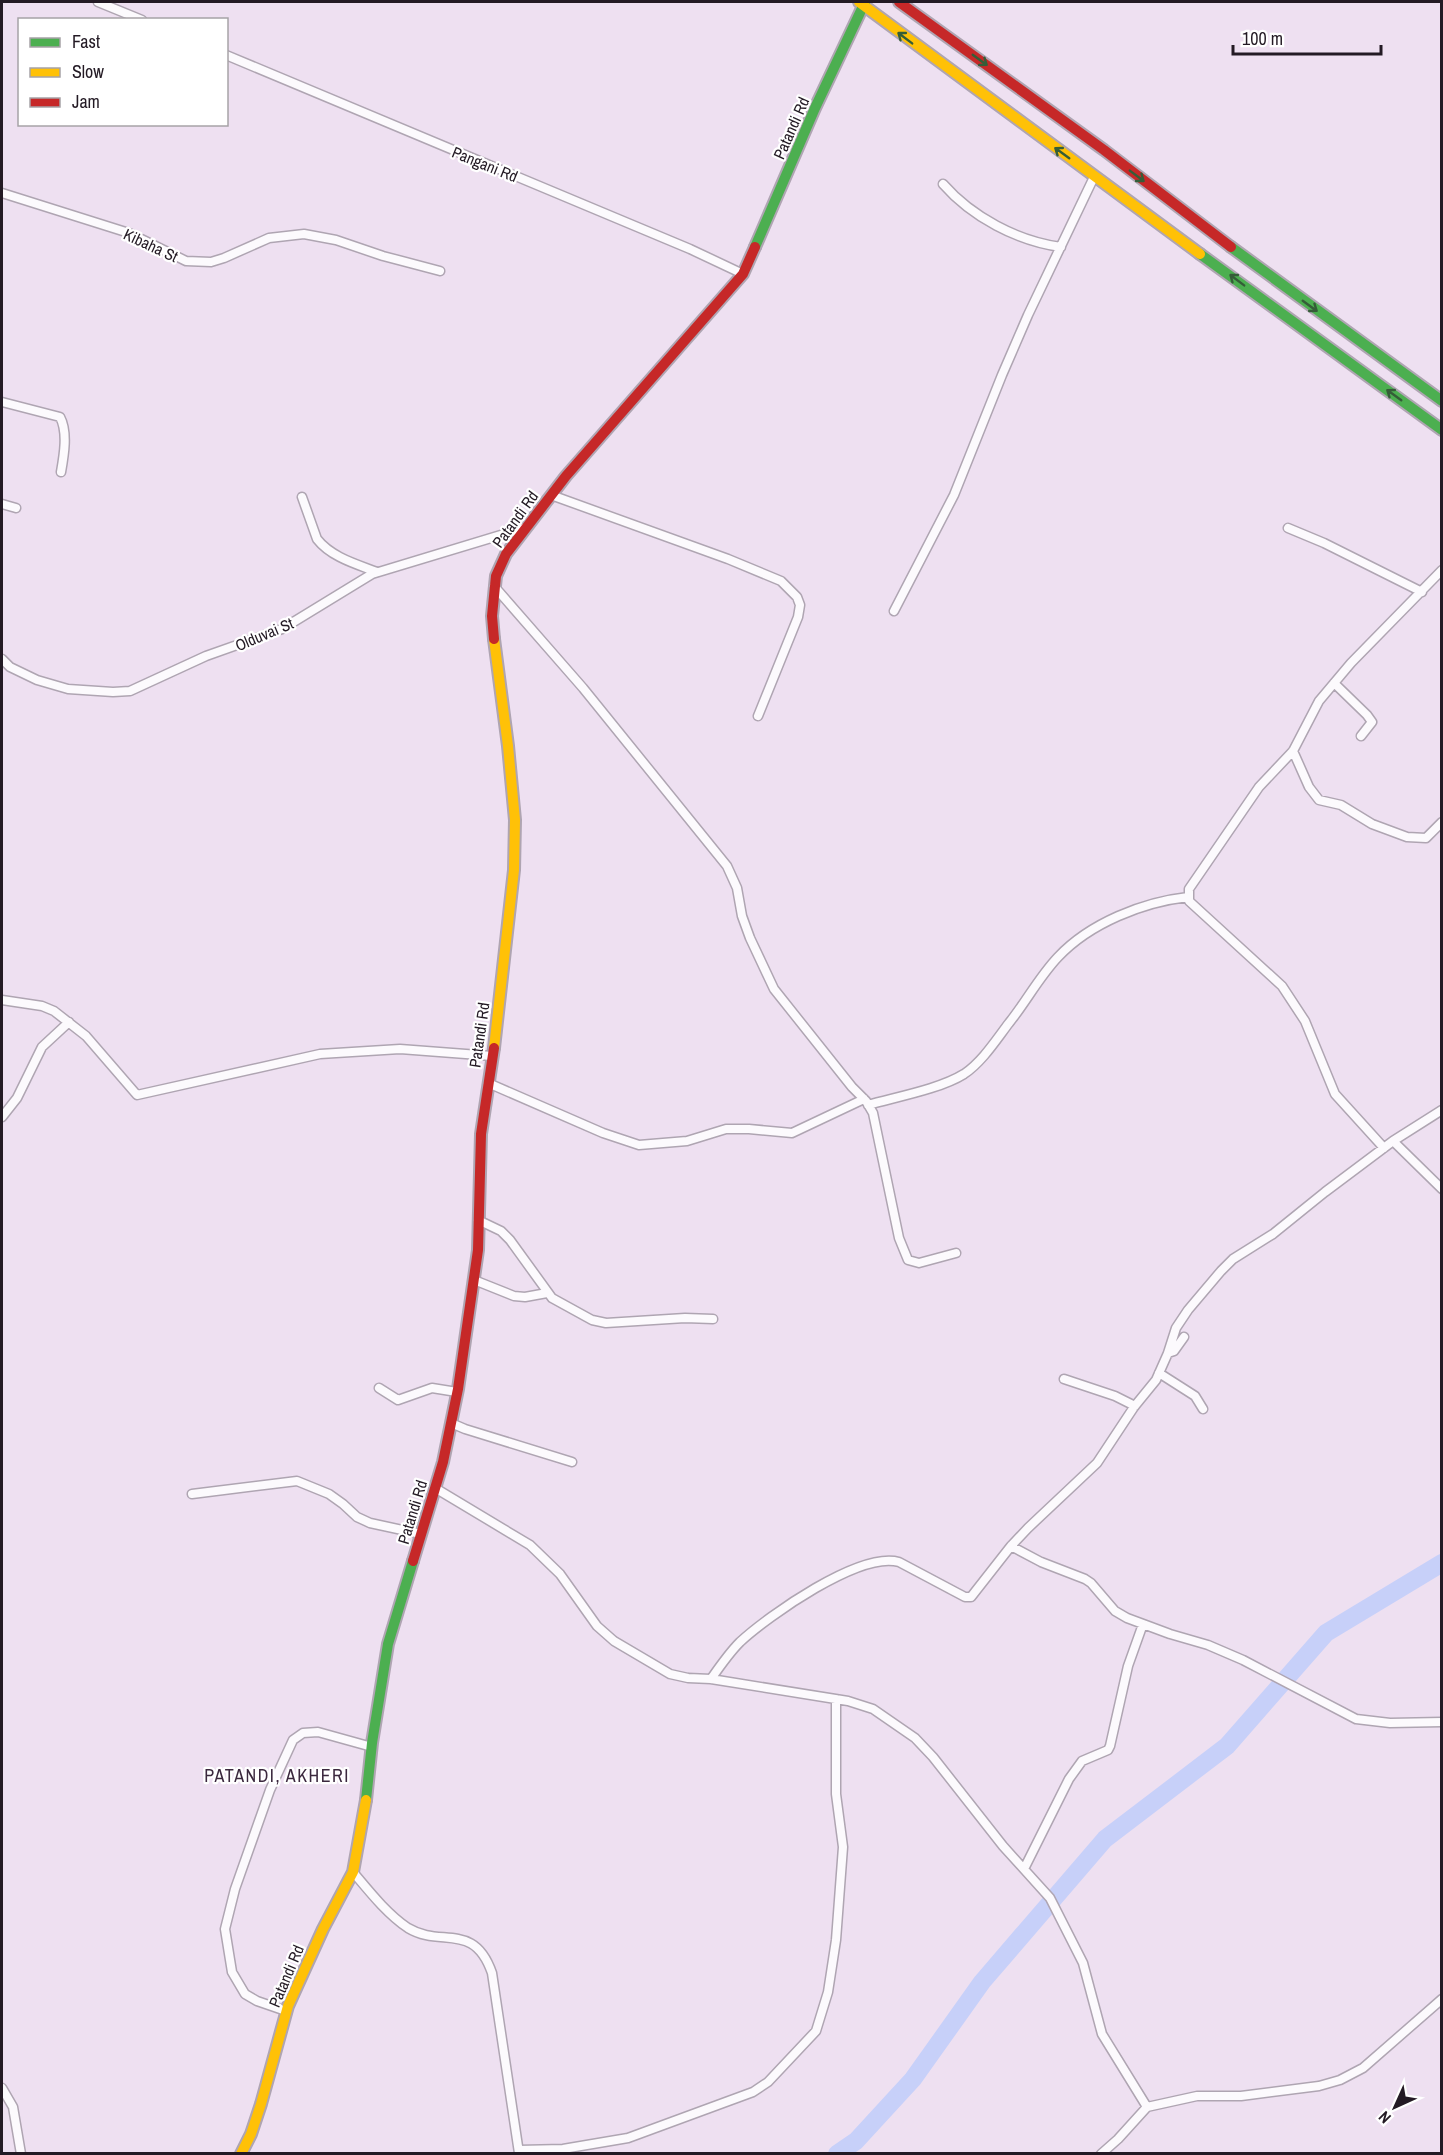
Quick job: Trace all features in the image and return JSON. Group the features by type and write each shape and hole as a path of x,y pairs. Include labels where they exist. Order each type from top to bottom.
{"main road":[{"path":"898,2 1104,150 1286,289 1442,400"},
{"path":"862,3 1095,177 1442,430"},
{"name":"Patandi Rd","path":"241,2154 251,2134 261,2104 286,2011 322,1929 353,1872 367,1793 388,1644 443,1462 457,1392 478,1250 481,1134 514,870 515,820 494,643 494,586 506,554 524,528 743,274 862,3"},
{"path":"1216,264 1228,246"},
{"path":"1274,308 1286,289"}],"street":[{"path":"98,2 137,18"},
{"name":"Pangani Rd","path":"228,56 690,249 743,274"},
{"path":"894,611 954,495 1002,375 1095,177"},
{"path":"944,184 952,195 990,222 1041,244 1061,247"},
{"name":"Kibaha St","path":"2,193 129,233 186,261 211,262 269,238 304,234 336,240 440,272"},
{"path":"2,402 62,418 64,445 61,472"},
{"path":"551,495 739,563 781,581 791,590 800,605 798,617 758,716"},
{"path":"302,497 321,545 333,554 377,572"},
{"path":"2,504 16,508"},
{"name":"Olduvai St","path":"2,659 15,670 37,680 68,689 130,691 206,656 282,629 377,572 524,528"},
{"path":"1288,528 1324,543 1422,592"},
{"path":"1384,1148 1335,1094 1305,1021 1282,986 1192,904 1188,897 1189,889 1259,787 1293,751 1319,701 1351,663 1442,570"},
{"path":"494,586 583,688 727,866 736,888 750,938 774,989 866,1102 877,1125 899,1238 908,1260 919,1263 956,1253"},
{"path":"1334,683 1367,715 1371,722 1360,736"},
{"path":"1293,751 1314,795 1325,803 1341,805 1372,824 1407,837 1426,838 1442,822"},
{"path":"488,1083 603,1133 639,1145 687,1141 726,1130 749,1129 792,1133 866,1102 928,1088 963,1075 989,1049 1059,955 1113,919 1156,903 1188,897"},
{"path":"2,1000 42,1006 54,1011 86,1036 134,1093 140,1095 320,1054 400,1049 492,1056"},
{"path":"2,1117 14,1103 42,1047 69,1022"},
{"path":"711,1679 746,1636 787,1606 844,1572 875,1561 893,1560 969,1597 973,1595 1011,1546 1097,1463 1159,1373 1176,1328 1188,1310 1233,1259 1273,1234 1384,1148 1442,1110"},
{"path":"1393,1142 1442,1189"},
{"path":"478,1220 501,1232 510,1240 547,1293 558,1303 592,1320 606,1323 685,1318 713,1319"},
{"path":"474,1280 514,1296 525,1297 547,1293"},
{"path":"1168,1353 1174,1351 1184,1337"},
{"path":"1159,1373 1196,1396 1203,1409"},
{"path":"1064,1379 1135,1406"},
{"path":"379,1388 398,1400 432,1388 457,1392"},
{"path":"451,1423 572,1462"},
{"path":"192,1494 297,1481 338,1499 357,1517 370,1523 421,1534"},
{"path":"435,1488 530,1545 560,1574 597,1626 614,1641 670,1674 849,1701 873,1709 915,1738 1057,1909 1083,1963 1105,2041 1147,2107"},
{"path":"1011,1546 1041,1562 1091,1583 1115,1611 1143,1624 1208,1645 1243,1660 1356,1719 1390,1723 1442,1722"},
{"path":"1024,1869 1076,1770 1085,1758 1108,1749 1110,1746 1128,1666 1143,1624"},
{"path":"353,1872 370,1892 409,1928 462,1940 474,1945 488,1961 492,1973 519,2152 628,2138 753,2092 768,2082 816,2031 828,1992 842,1881 843,1847 836,1794 836,1699"},
{"path":"286,2011 257,2001 245,1994 232,1972 225,1929 235,1889 270,1790 293,1740 303,1733 318,1732 372,1747"},
{"path":"1101,2154 1147,2107 1197,2096 1241,2096 1319,2086 1340,2080 1363,2068 1442,1999"},
{"path":"2,2088 13,2107 21,2154"}],"waterway":[{"path":"837,2154 856,2141 913,2079 982,1982 1105,1839 1227,1746 1326,1633 1442,1563"}],"traffic: fast":[{"path":"755,247 815,108 865,2"},
{"path":"1231,247 1442,401"},
{"path":"1200,254 1442,430"},
{"path":"366,1800 372,1743 388,1644 413,1561"}],"traffic: slow":[{"path":"859,2 1200,254"},
{"path":"494,639 515,820 514,870 494,1048"},
{"path":"241,2154 251,2134 261,2104 288,2006 323,1929 353,1872 366,1800"}],"traffic: jam":[{"path":"899,2 1104,150 1231,247"},
{"path":"494,639 492,616 496,576 506,554 566,476 743,274 755,247"},
{"path":"413,1561 443,1462 458,1389 478,1250 481,1134 494,1048"}],"district":[{"name":"PATANDI, AKHERI","path":"277,1775"}]}
